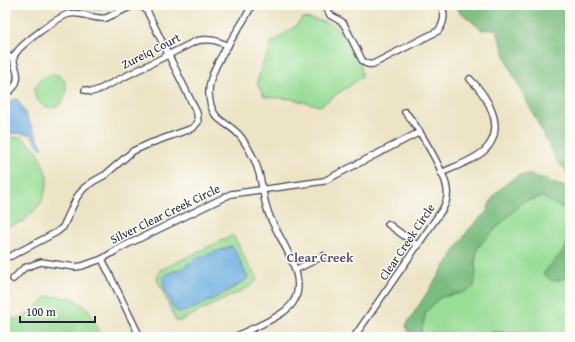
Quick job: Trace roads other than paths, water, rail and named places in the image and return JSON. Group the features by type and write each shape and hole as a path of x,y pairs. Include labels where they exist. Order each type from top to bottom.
{"street":[{"path":"13,59 17,52 33,37 64,16 74,14 103,19 134,5"},
{"path":"5,257 11,256 57,232 63,227 81,191 94,181 105,176 129,154 147,144 190,130 195,126 198,120 197,113 147,10 141,5"},
{"path":"235,337 281,314 290,307 298,289 298,278 269,216 256,166 246,144 238,134 219,119 210,103 209,93 212,74 252,5"},
{"path":"325,5 330,15 344,25 362,60 364,63 369,65 438,31 442,25 444,16 442,8 438,5"},
{"name":"Zureiq Court","path":"85,90 91,92 98,90 192,43 201,40 216,40 228,46"},
{"path":"5,54 13,59 17,72 17,80 13,88 5,94"},
{"path":"441,173 478,155 489,145 494,132 495,121 493,113 480,88 470,79"},
{"name":"Clear Creek Circle","path":"354,337 445,206 447,188 441,173 420,132 405,112"},
{"name":"Silver Clear Creek Circle","path":"13,279 24,268 41,262 75,267 102,259 122,247 224,196 324,181 420,132"},
{"path":"388,224 418,246"},
{"path":"295,270 323,256"},
{"path":"102,259 140,337"}],"water":[{"path":"15,99 18,100 43,148 40,148 30,134 5,133 5,105"},
{"path":"232,246 248,278 225,293 192,309 183,312 176,311 171,304 164,286 163,279 166,274 183,268 195,259"}],"district":[{"name":"Clear Creek","path":"320,257"}]}
